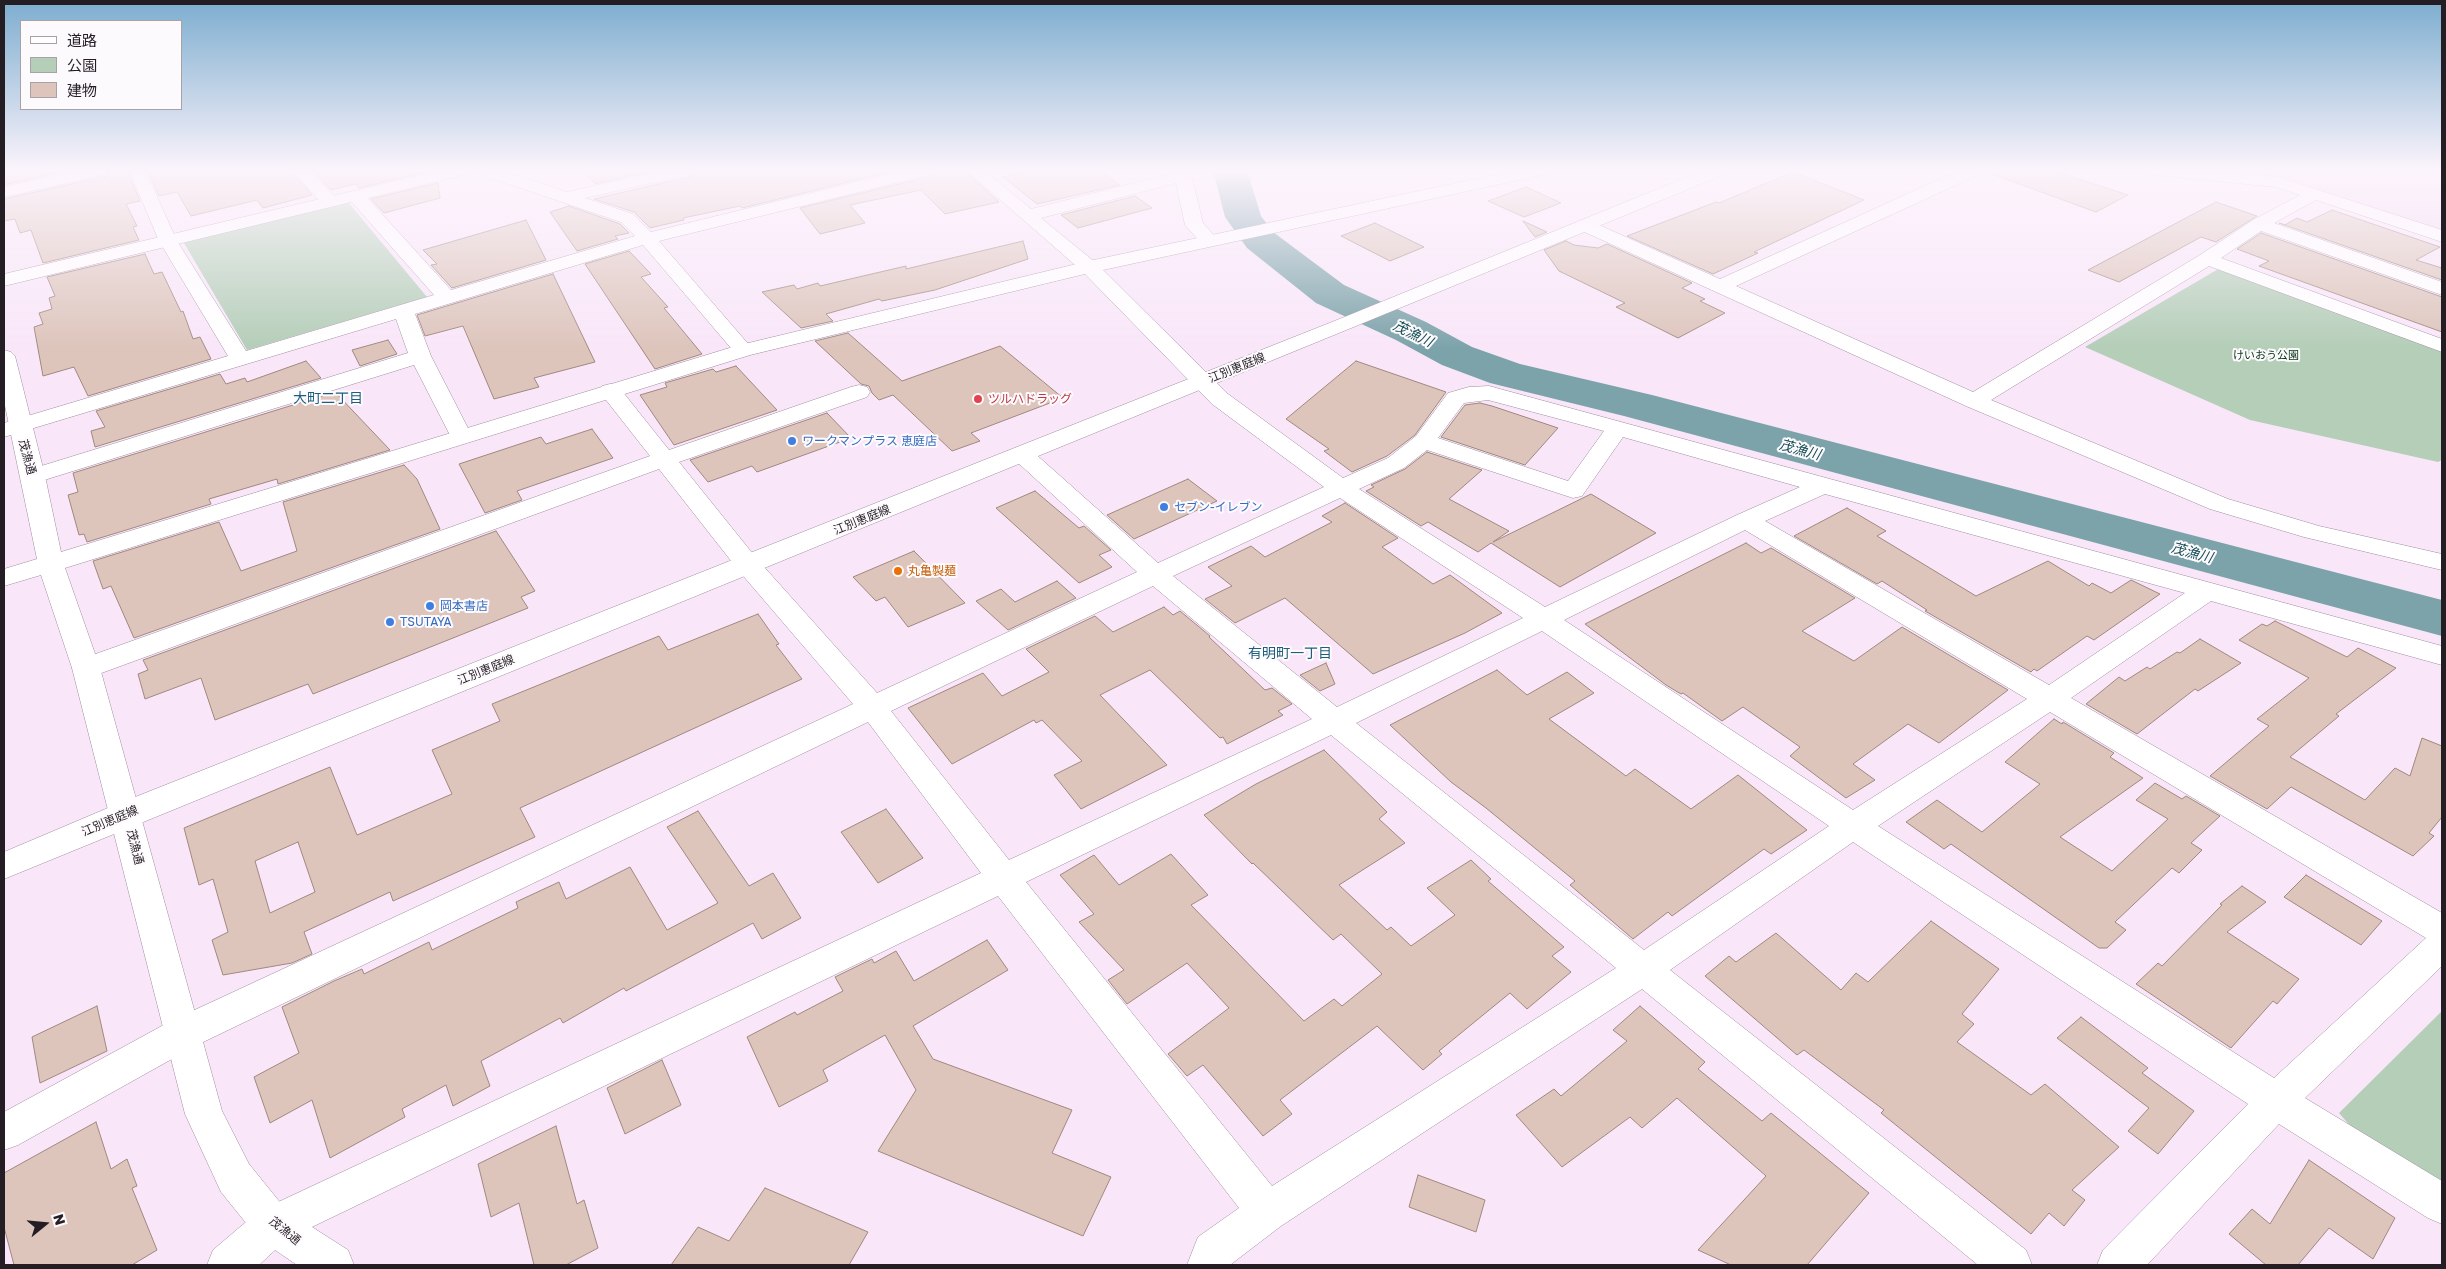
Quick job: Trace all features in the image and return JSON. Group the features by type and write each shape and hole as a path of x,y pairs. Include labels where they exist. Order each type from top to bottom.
{"street":[{"path":"163,229 241,360"},
{"path":"4,280 214,229"},
{"path":"386,229 447,298"},
{"path":"638,229 743,350"},
{"path":"11,428 647,238 683,229"},
{"path":"1045,229 1089,267 1220,399 1341,488 1542,618 1853,826 2276,1102 2442,1204"},
{"path":"1202,229 1219,239"},
{"path":"4,578 50,562 743,350 1089,267 1266,229"},
{"name":"江別恵庭線","path":"4,866 126,814 748,566 1574,229"},
{"path":"1593,229 1974,401 2219,504 2313,532 2442,562"},
{"path":"1720,286 1844,229"},
{"path":"1974,401 2207,259 2251,229"},
{"path":"2274,229 2442,289"},
{"path":"2421,229 2442,236"},
{"path":"2207,259 2442,346"},
{"path":"404,312 420,356 461,436"},
{"name":"茂漁通","path":"4,356 11,428 33,476 50,562 86,668 204,1114 235,1178 273,1225 333,1265"},
{"path":"33,476 420,356"},
{"path":"610,391 662,460 748,566 873,708 1003,877 1267,1212"},
{"path":"86,668 662,460 860,392"},
{"path":"4,1132 184,1033 1155,574 1396,463 1424,442 1456,398 1469,394 1489,393 2442,654"},
{"path":"1424,442 1574,492 1618,428"},
{"path":"1023,454 1155,574 1334,721 2011,1265"},
{"path":"228,1265 273,1225 1334,721 1746,520 1823,486"},
{"path":"1746,520 2442,930"},
{"path":"1208,1265 1214,1252 1267,1212 1642,970 1853,826 2049,698 2208,590"},
{"path":"2118,1265 2276,1102 2442,944"}],"green space":[{"path":"239,229 371,229 427,297 247,350 184,243"},
{"name":"けいおう公園","path":"2220,268 2442,352 2442,460 2438,462 2250,420 2085,347"},
{"path":"2442,1011 2442,1190 2365,1143 2339,1113"}],"building":[{"path":"19,229 134,229 139,240 43,263 31,230 20,233"},
{"path":"494,229 531,229 546,260 452,288 431,265 437,264 423,250"},
{"path":"562,229 625,229 629,233 615,236 618,239 577,251"},
{"path":"816,229 840,229 820,234"},
{"path":"1359,229 1388,229 1424,247 1390,261 1341,236"},
{"path":"1529,229 1541,229 1547,232 1535,237"},
{"path":"1645,229 1802,229 1713,274 1627,236"},
{"path":"2165,229 2236,229 2216,242 2201,237 2119,282 2088,270"},
{"path":"2297,229 2388,229 2440,247 2416,260 2442,268 2442,280"},
{"path":"2261,233 2442,297 2442,332 2259,266 2269,261 2237,249"},
{"path":"1023,241 1028,259 935,290 882,301 879,299 826,314 833,321 801,328 762,292 794,285 797,289 818,283 820,286 906,266 906,269"},
{"path":"1566,241 1574,245 1598,248 1607,244 1692,283 1682,288 1705,299 1700,301 1725,313 1678,338 1616,307 1625,303 1559,271 1544,250"},
{"path":"629,251 651,274 641,277 668,307 664,308 702,354 655,369 585,264"},
{"path":"145,254 154,274 162,272 181,312 183,311 193,339 200,337 211,359 88,396 74,367 43,376 34,327 43,324 39,313 52,309 49,298 55,296 47,277"},
{"path":"553,274 595,362 534,378 539,387 494,399 463,326 425,336 417,315"},
{"name":"ツルハドラッグ","path":"848,333 902,381 1000,346 1063,398 971,433 980,441 952,451 893,395 879,400 872,393 869,386 861,384 815,341"},
{"path":"388,340 397,354 360,366 352,350"},
{"path":"306,361 321,378 95,447 91,431 105,427 96,411 220,374 226,384 245,378 247,382"},
{"path":"1356,361 1446,392 1415,435 1387,456 1352,472 1324,451 1329,449 1286,419"},
{"path":"736,366 777,410 674,445 640,395 667,387 665,383 713,369 716,372"},
{"path":"335,392 390,450 278,484 277,479 209,499 211,504 87,542 84,534 79,535 68,495 78,492 73,473"},
{"path":"1480,403 1558,428 1525,465 1441,437 1465,405"},
{"name":"ワークマンプラス 恵庭店","path":"827,413 851,438 757,472 752,466 708,482 690,460"},
{"path":"592,429 613,458 517,491 522,500 485,513 459,464 541,437 546,444"},
{"path":"1427,452 1482,470 1449,499 1509,531 1493,542 1591,494 1656,533 1560,587 1491,543 1478,552 1428,522 1421,526 1366,491 1374,487 1371,485 1405,469"},
{"path":"404,465 417,479 440,529 134,638 111,586 103,589 93,561 219,522 241,571 297,551 283,502"},
{"name":"セブン-イレブン","path":"1188,479 1217,501 1134,539 1107,515"},
{"path":"1035,491 1079,528 1084,526 1111,550 1099,555 1112,567 1079,583 996,508"},
{"path":"1345,503 1398,538 1382,547 1433,584 1450,575 1502,613 1465,633 1373,674 1285,598 1235,623 1205,599 1232,586 1208,567 1251,546 1265,557 1332,522 1322,516"},
{"path":"1847,508 1886,531 1877,536 1976,596 2048,561 2089,586 2092,583 2111,593 2131,580 2160,594 2094,640 2087,636 2037,671 2034,669 2031,672 1925,611 1927,610 1882,581 1877,584 1794,536"},
{"name":"TSUTAYA","path":"496,531 535,591 521,597 528,608 313,694 308,684 215,720 201,678 145,699 138,674 148,670 143,660"},
{"path":"1746,543 1761,553 1771,548 1855,598 1802,631 1854,661 1902,627 2008,690 1939,743 1908,724 1853,764 1875,780 1846,798 1790,756 1800,747 1743,707 1722,721 1683,693 1681,694 1666,685 1585,624"},
{"path":"914,551 965,603 908,627 885,597 876,601 853,577"},
{"path":"1057,581 1076,598 1008,630 976,601 1001,589 1015,602"},
{"path":"1164,607 1173,615 1180,611 1210,636 1265,690 1272,688 1292,704 1278,711 1283,715 1227,744 1223,737 1220,738 1150,670 1100,695 1167,765 1081,809 1054,775 1082,761 1042,720 1036,723 1034,720 952,764 908,708 983,673 1002,696 1049,672 1026,649 1095,616 1113,632"},
{"path":"758,614 779,644 776,645 802,679 520,808 535,837 393,901 390,892 304,932 312,954 292,963 223,975 212,940 228,932 213,879 199,885 184,828 330,767 357,835 452,794 432,750 500,721 492,704 659,636 668,650","holes":["298,842 315,892 270,913 255,861"]},
{"path":"2275,621 2347,657 2358,648 2396,668 2336,714 2339,716 2290,757 2365,800 2395,768 2410,776 2422,738 2442,746 2442,817 2429,833 2434,836 2413,856 2291,787 2267,809 2210,776 2269,726 2257,719 2309,678 2239,640 2262,624 2267,626"},
{"path":"2200,639 2241,663 2198,691 2195,689 2137,734 2086,704 2119,677 2125,681 2147,667 2150,669 2177,652 2180,653"},
{"path":"1326,663 1335,684 1320,691 1300,675"},
{"path":"1497,670 1527,695 1567,672 1594,693 1549,719 1626,776 1635,769 1691,809 1738,775 1807,830 1771,854 1764,849 1672,916 1668,912 1633,939 1570,885 1575,881 1486,808 1451,782 1390,725"},
{"path":"2054,719 2062,724 2063,722 2114,753 2110,757 2143,778 2060,837 2112,871 2168,819 2136,800 2155,783 2182,799 2186,796 2220,816 2191,843 2202,850 2179,873 2172,868 2115,922 2126,930 2107,948 2099,948 1951,844 1944,849 1906,822 1937,800 1982,832 2040,784 2005,762"},
{"path":"1324,750 1387,812 1379,819 1405,843 1339,885 1387,930 1391,927 1411,946 1455,915 1427,888 1471,860 1491,879 1488,881 1564,947 1552,956 1571,972 1527,1009 1510,993 1439,1051 1442,1054 1423,1070 1377,1026 1280,1100 1292,1114 1263,1136 1203,1065 1187,1076 1168,1054 1229,1008 1187,963 1127,1004 1108,980 1124,970 1079,922 1094,914 1060,875 1094,855 1119,885 1171,854 1208,895 1191,905 1304,1021 1334,999 1342,1006 1382,974 1341,934 1333,940 1252,864 1204,815 1256,784"},
{"path":"886,809 923,858 878,883 841,832"},
{"path":"698,811 749,886 773,873 801,918 762,939 753,923 626,991 624,988 563,1023 560,1018 481,1061 490,1086 453,1106 446,1085 402,1109 405,1117 330,1158 312,1100 270,1123 254,1077 299,1053 282,1007 362,969 364,974 429,942 432,950 518,908 516,902 559,882 566,899 630,867 667,930 718,903 667,827"},
{"path":"2306,875 2382,921 2361,945 2284,897"},
{"path":"2242,886 2266,902 2227,932 2299,979 2277,1004 2273,1001 2231,1048 2136,984 2158,963 2162,966 2222,905 2220,904"},
{"path":"1931,921 1999,969 1962,1014 1974,1024 1957,1042 2031,1095 2045,1084 2119,1147 2072,1190 2085,1200 2064,1226 2049,1213 2031,1234 1881,1113 1884,1110 1804,1050 1797,1055 1705,976 1729,956 1736,962 1776,933 1841,990 1856,973 1868,982"},
{"path":"987,940 1008,970 913,1026 933,1059 1072,1110 1052,1153 1111,1177 1083,1236 878,1151 916,1090 885,1035 823,1070 828,1081 779,1107 747,1037 795,1012 797,1015 843,991 835,977 872,959 874,963 896,951 914,981"},
{"path":"97,1006 107,1051 40,1083 32,1037"},
{"path":"1640,1006 1705,1062 1698,1069 1762,1121 1771,1113 1869,1193 1807,1265 1731,1265 1698,1250 1766,1176 1677,1098 1642,1128 1630,1117 1562,1167 1516,1115 1554,1089 1561,1096 1627,1041 1613,1030"},
{"path":"2081,1017 2148,1068 2142,1073 2194,1111 2158,1154 2128,1131 2149,1108 2057,1038"},
{"path":"662,1060 681,1105 625,1134 607,1088"},
{"path":"96,1122 111,1169 127,1159 137,1186 132,1188 157,1250 132,1265 14,1265 4,1227 4,1173"},
{"path":"556,1126 577,1204 584,1200 598,1248 566,1265 534,1265 519,1203 491,1217 478,1164"},
{"path":"2309,1160 2395,1218 2373,1259 2329,1228 2298,1265 2266,1265 2229,1234 2252,1209 2270,1224"},
{"path":"1418,1175 1485,1200 1476,1232 1409,1207"},
{"path":"765,1188 868,1232 849,1265 671,1265 698,1227 729,1241"}],"waterway":[{"name":"茂漁川","path":"1252,229 1260,240 1330,294 1411,331 1457,356 1506,374 1636,405 2442,618"}],"place":[{"name":"ツルハドラッグ","path":"978,399"},
{"name":"ワークマンプラス 恵庭店","path":"792,441"},
{"name":"セブン-イレブン","path":"1164,507"},
{"name":"丸亀製麺","path":"898,571"},
{"name":"岡本書店","path":"430,606"},
{"name":"TSUTAYA","path":"390,622"}],"district":[{"name":"大町二丁目","path":"328,399"},
{"name":"有明町一丁目","path":"1290,654"}]}
